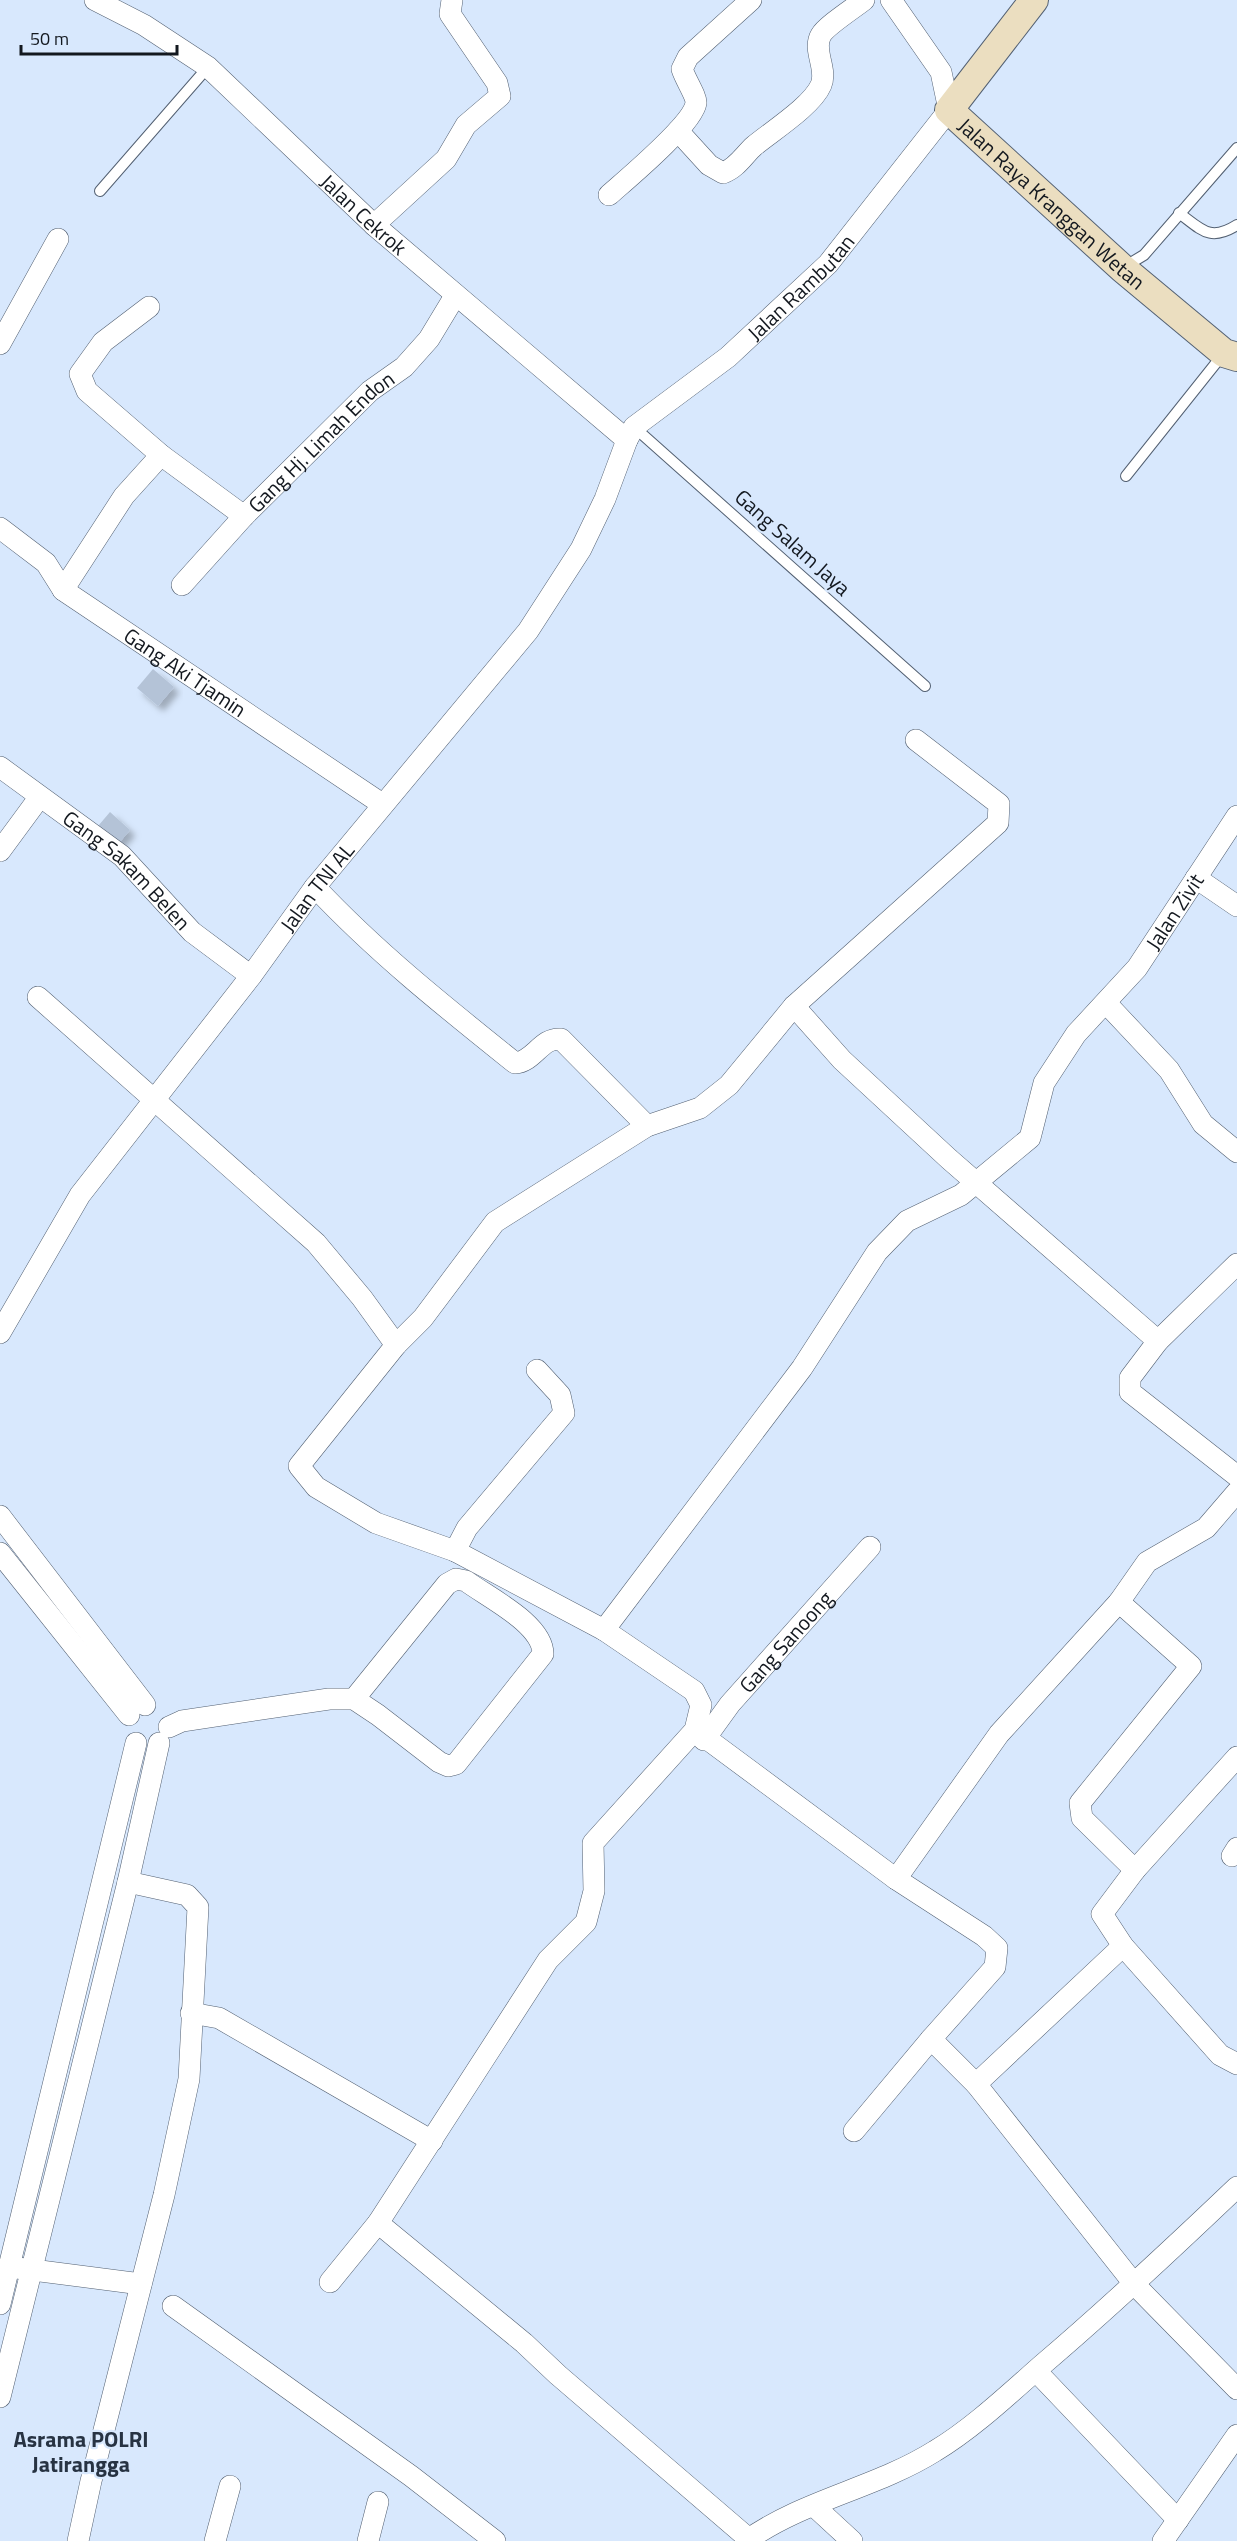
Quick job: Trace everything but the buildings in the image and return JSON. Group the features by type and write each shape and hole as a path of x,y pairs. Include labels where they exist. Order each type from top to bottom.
{"main road":[{"name":"Jalan Raya Kranggan Wetan","path":"1034,0 949,110 1122,268 1230,355"}],"street":[{"name":"Jalan Cekrok","path":"95,0 144,24 208,67 374,225 454,296 630,433"},
{"path":"374,225 446,159 466,125 500,96 497,83 450,14 452,0"},
{"path":"609,195 678,130 693,112 697,102 696,95 686,83 682,69 688,57 751,0"},
{"path":"678,130 709,165 723,172 730,170 752,147 791,117 816,93 824,75 819,45 821,35 864,0"},
{"path":"891,0 941,72 949,110"},
{"name":"Jalan Rambutan","path":"630,433 728,357 828,264 949,110"},
{"path":"0,344 58,238"},
{"name":"Gang Hj. Limah Endon","path":"182,585 244,516 370,391 404,367 429,339 454,296"},
{"path":"149,308 103,342 80,375 87,391 161,455 244,516"},
{"name":"Jalan TNI AL","path":"0,1333 80,1195 251,976 315,887 528,631 581,549 605,499 630,433"},
{"path":"63,590 124,496 161,455"},
{"name":"Gang Aki Tjamin","path":"0,528 46,563 63,590 382,804"},
{"path":"854,2132 931,2039 995,1967 997,1948 984,1936 896,1879 699,1735 701,1705 693,1691 604,1630 455,1551 376,1523 316,1487 299,1466 396,1345 423,1318 495,1222 647,1126 700,1108 729,1085 794,1006 998,823 999,804 916,740"},
{"name":"Gang Sakam Belen","path":"0,767 39,798 122,856 192,932 251,976"},
{"path":"0,851 39,798"},
{"name":"Jalan Zivit","path":"604,1630 802,1368 877,1252 907,1221 961,1195 1030,1138 1044,1083 1076,1034 1137,968 1237,816"},
{"path":"1196,878 1237,906"},
{"path":"315,887 349,924 402,972 515,1063 526,1060 547,1041 561,1039 647,1126"},
{"path":"38,997 316,1243 362,1298 396,1345"},
{"path":"1106,1003 1168,1070 1203,1124 1237,1152"},
{"path":"794,1006 842,1060 949,1159 1158,1341"},
{"path":"1237,1264 1158,1341 1130,1378 1130,1392 1237,1476"},
{"path":"455,1551 467,1528 564,1413 560,1395 537,1370"},
{"path":"896,1879 999,1734 1119,1602 1147,1562 1206,1528 1237,1492"},
{"path":"0,1516 34,1559 137,1710"},
{"name":"Gang Sanoong","path":"330,2282 378,2223 548,1960 586,1922 594,1891 593,1843 730,1704 870,1547"},
{"path":"0,1552 137,1710"},
{"path":"15,1572 34,1559"},
{"path":"0,2397 30,2269 169,1727 162,1710 154,1705 137,1710 127,1724 128,1733 136,1743 151,1746 169,1727 329,1699 354,1700 439,1762 448,1766 456,1764 543,1654 543,1643 530,1626 466,1581 456,1579 447,1584 354,1700"},
{"path":"1119,1602 1191,1666 1080,1803 1082,1818 1135,1870"},
{"path":"0,2304 4,2266 136,1743"},
{"path":"1237,1757 1135,1870 1102,1914 1123,1946 1220,2055 1237,2064"},
{"path":"78,2541 91,2481 164,2195 189,2079 198,1907 187,1896 128,1882"},
{"path":"976,2084 1123,1946"},
{"path":"191,2013 219,2018 432,2141"},
{"path":"931,2039 976,2084 1135,2285 1237,2389"},
{"path":"378,2223 524,2343 748,2540 785,2518 900,2471 937,2451 1036,2371 1135,2285 1237,2187"},
{"path":"4,2266 141,2284"},
{"path":"172,2306 411,2476 495,2541"},
{"path":"1036,2371 1178,2520"},
{"path":"1163,2541 1237,2435"},
{"path":"215,2541 230,2486"},
{"path":"368,2541 378,2502"},
{"path":"814,2506 852,2541"}],"lane":[{"path":"100,192 208,67"},
{"path":"1122,268 1144,255 1237,148"},
{"path":"1179,213 1207,233 1222,234 1237,225"},
{"path":"1126,476 1230,355"},
{"name":"Gang Salam Jaya","path":"630,433 926,686"}],"district":[{"name":"Asrama POLRI Jatirangga","path":"81,2452"}]}
